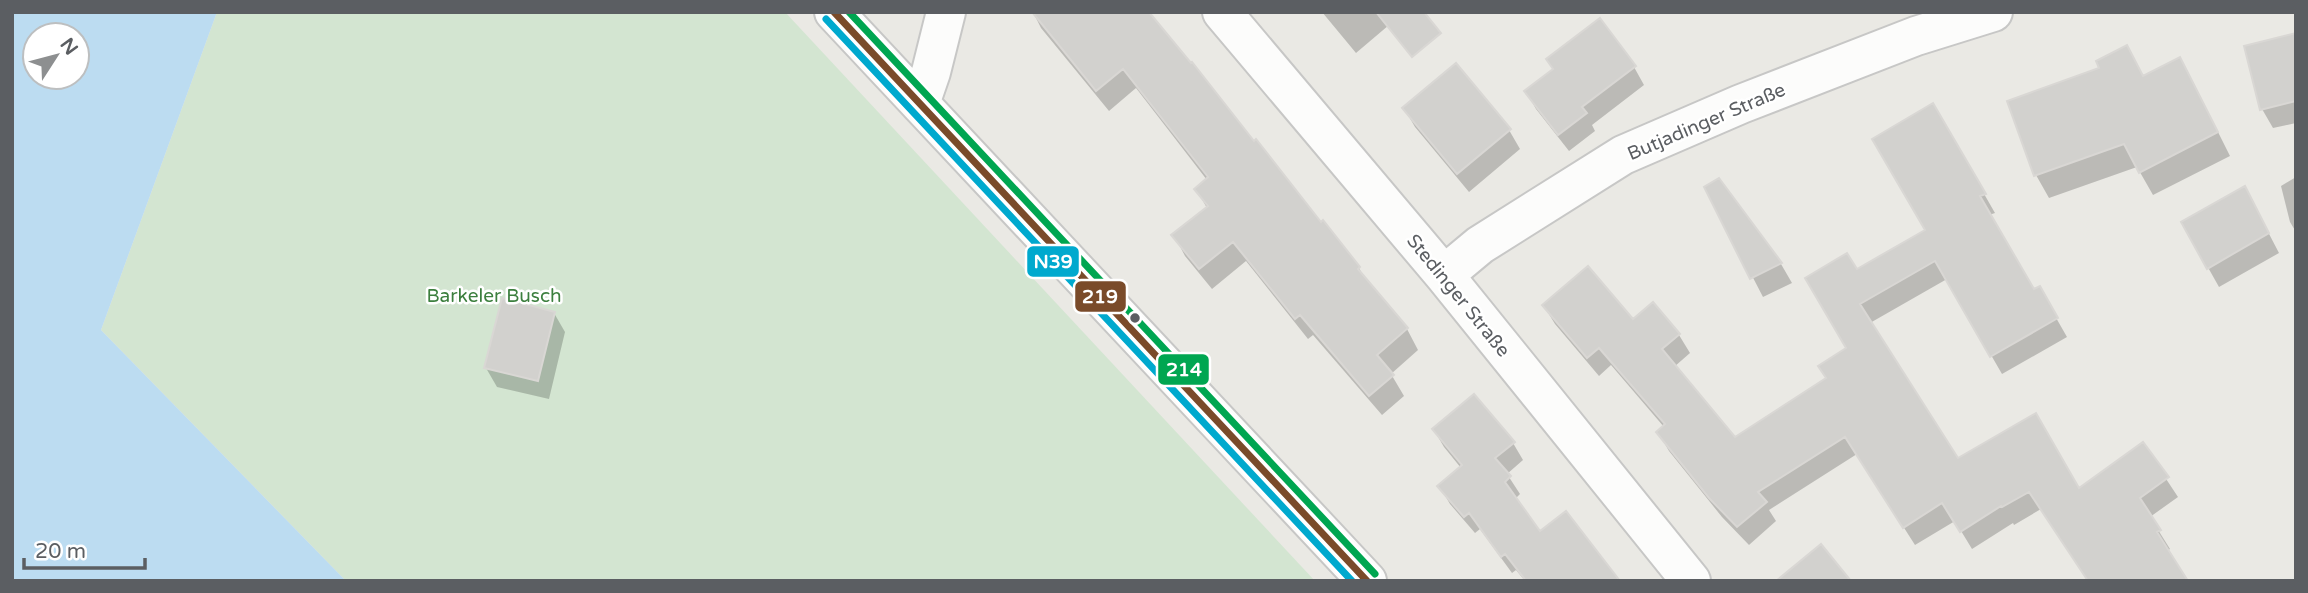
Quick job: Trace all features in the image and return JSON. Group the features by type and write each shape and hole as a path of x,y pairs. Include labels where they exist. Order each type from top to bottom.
{"street":[{"path":"834,12 1367,581"},
{"path":"920,104 946,12"},
{"name":"Stedinger Straße","path":"1222,12 1444,275 1691,581"},
{"name":"Butjadinger Straße","path":"1444,275 1480,245 1623,155 1741,104 1916,36 1993,12"}],"green space":[{"name":"Barkeler Busch","path":"217,12 785,12 1315,581 346,581 101,330"}],"water":[{"path":"12,12 217,12 101,330 346,581 12,581"}],"building":[{"path":"1032,12 1149,12 1254,141 1256,139 1321,222 1323,220 1360,267 1358,269 1408,328 1377,355 1394,375 1369,396 1300,315 1295,319 1233,242 1199,269 1171,235 1208,206 1194,189 1208,177 1123,69 1096,91"},
{"path":"1376,12 1424,12 1441,33 1412,57"},
{"path":"1600,18 1636,66 1582,107 1587,113 1558,135 1524,91 1553,69 1546,59"},
{"path":"2296,33 2296,101 2260,110 2244,46"},
{"path":"2127,45 2143,76 2180,57 2218,132 2139,173 2124,144 2034,176 2007,101 2099,68 2096,61"},
{"path":"1456,63 1511,129 1457,174 1402,108"},
{"path":"1933,103 1986,194 1980,196 2034,289 2040,286 2058,318 1990,357 1935,261 1860,304 1958,458 2036,413 2079,488 2143,442 2169,477 2140,498 2161,530 2157,532 2188,581 2088,581 2029,492 1960,532 1942,503 1903,528 1845,437 1758,492 1767,502 1737,527 1709,498 1656,432 1665,424 1599,348 1587,358 1542,305 1588,266 1633,319 1653,302 1680,334 1662,349 1735,437 1826,378 1818,366 1846,348 1805,278 1847,253 1857,269 1925,230 1872,139"},
{"path":"1719,178 1782,263 1750,279 1704,187"},
{"path":"2245,186 2269,233 2207,269 2181,222"},
{"path":"502,298 555,312 538,381 484,368"},
{"path":"1474,394 1515,442 1495,458 1511,476 1505,482 1540,531 1566,511 1620,581 1526,581 1505,554 1501,557 1469,513 1464,517 1437,486 1462,465 1432,429"},
{"path":"1821,544 1851,581 1776,581"}],"transit line":[{"name":"219","path":"834,12 1367,581"},
{"name":"214","path":"849,12 1375,574"},
{"name":"N39","path":"826,19 1352,581"}]}
